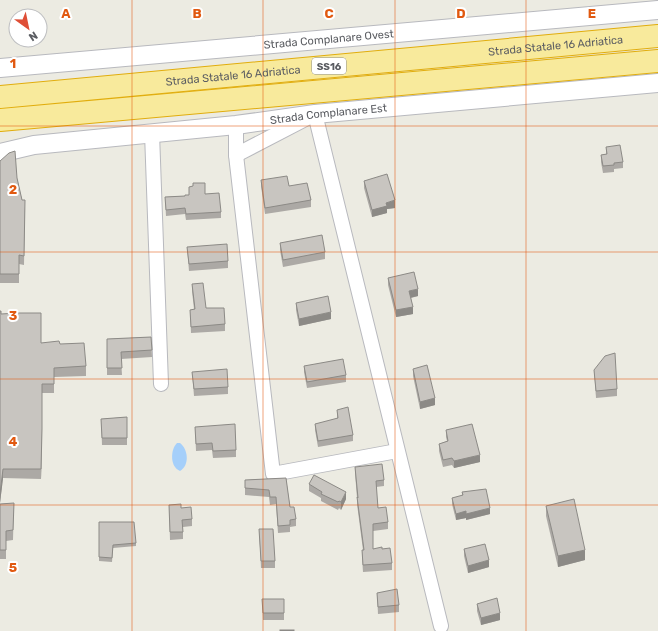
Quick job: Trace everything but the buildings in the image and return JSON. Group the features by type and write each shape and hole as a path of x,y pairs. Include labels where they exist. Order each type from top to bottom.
{"highway":[{"name":"Strada Statale 16 Adriatica","path":"0,96 658,36"},
{"name":"SS16","path":"0,120 658,61"}],"street":[{"name":"Strada Complanare Ovest","path":"0,68 658,10"},
{"name":"Strada Complanare Est","path":"0,153 34,145 236,125 315,114 658,83"},
{"path":"236,155 315,114 441,626"},
{"path":"236,125 236,155 273,474 398,451"},
{"path":"152,133 161,384"}],"water":[{"path":"177,443 180,443 183,446 187,457 185,465 180,471 174,466 172,458 173,450"}]}
